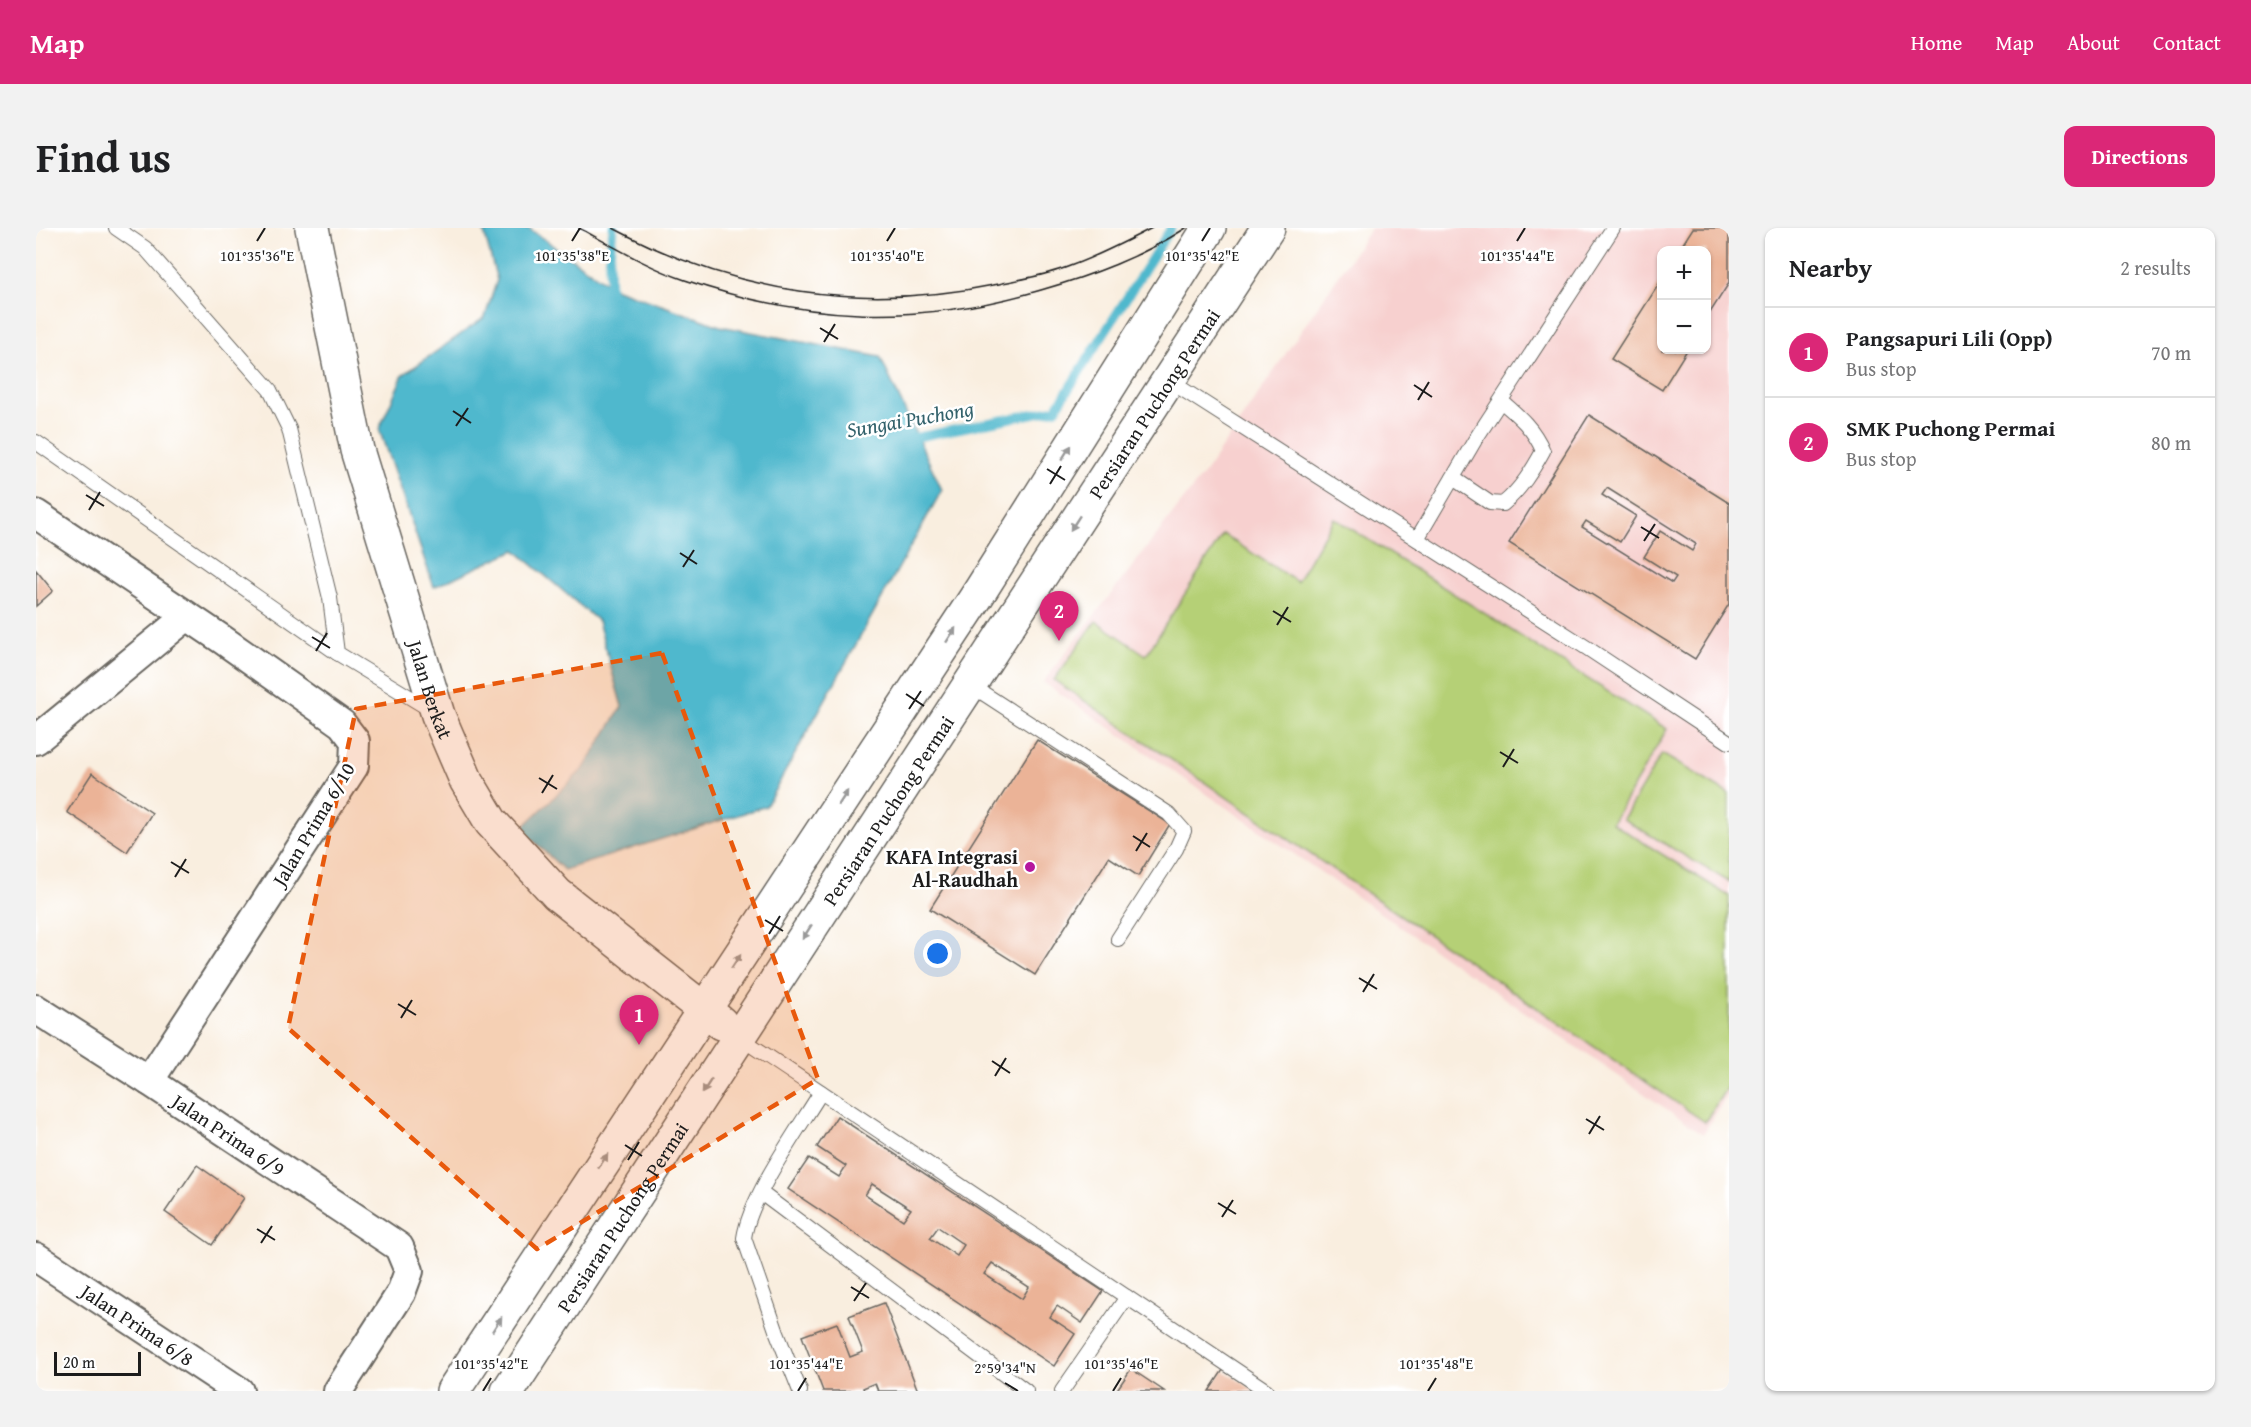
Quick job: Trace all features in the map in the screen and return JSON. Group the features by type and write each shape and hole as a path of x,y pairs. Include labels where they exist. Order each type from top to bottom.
{"main road":[{"name":"Jalan Berkat","path":"312,228 357,450 438,715 466,780 491,822 557,894 739,1037"},
{"path":"453,1391 977,596 1209,228"},
{"name":"Persiaran Puchong Permai","path":"508,1391 1268,228"}],"street":[{"name":"Jalan Prima 6/10","path":"36,514 342,724 355,741 354,766 149,1081"},
{"path":"36,740 186,617"},
{"name":"Jalan Prima 6/9","path":"36,1010 149,1081 399,1247 409,1271 401,1293 338,1391"},
{"name":"Jalan Prima 6/8","path":"36,1257 239,1391"}],"lane":[{"path":"116,228 145,248 270,390 289,429 330,598 337,653"},
{"path":"1417,539 1501,401 1613,228"},
{"path":"1168,380 1577,641 1729,742"},
{"path":"1453,478 1490,503 1503,504 1516,494 1527,479 1543,451 1537,436 1521,417 1501,401"},
{"path":"36,442 337,653 438,715"},
{"path":"969,684 1169,814 1184,831 1176,849 1118,939"},
{"path":"739,1037 1267,1391"},
{"path":"800,1391 744,1238 746,1227 761,1193 821,1092"},
{"path":"761,1193 1026,1391"},
{"path":"1062,1391 1127,1298"}],"highlighted area":[{"path":"662,653 818,1079 537,1249 288,1028 356,709"}],"shaded area":[{"path":"1371,228 1729,228 1729,1093 1703,1134 1043,682 1206,471"}],"green space":[{"path":"1334,518 1667,729 1612,823 1729,896 1729,1084 1705,1122 1054,680 1096,621 1146,655 1223,534 1297,582"},
{"path":"1662,754 1729,794 1729,882 1623,819"}],"water":[{"path":"483,228 528,228 614,288 720,326 880,357 942,490 766,806 564,870 521,829 584,768 622,707 598,621 515,550 434,587 379,429 403,375 485,317 497,280"}],"building":[{"path":"1693,228 1729,228 1729,283 1711,311 1711,246 1682,246"},
{"path":"1657,287 1657,354 1684,354 1662,390 1611,359"},
{"path":"1589,415 1729,503 1729,604 1695,659 1509,543","holes":["1607,488 1696,544 1692,551 1660,531 1644,557 1676,577 1672,583 1582,527 1586,521 1620,542 1636,516 1602,495"]},
{"path":"36,570 53,591 36,606"},
{"name":"KAFA Integrasi Al-Raudhah","path":"1037,740 1170,824 1138,876 1109,857 1035,975 930,909"},
{"path":"92,773 152,813 127,852 67,812"},
{"path":"837,1116 1103,1291 1082,1323 1057,1306 1050,1317 1075,1334 1054,1366 788,1189 809,1158 839,1177 846,1166 817,1147","holes":["872,1184 911,1209 903,1220 865,1195","938,1227 964,1245 957,1256 930,1238","992,1263 1029,1287 1022,1299 984,1274"]},
{"path":"197,1165 244,1198 212,1245 165,1212"},
{"path":"884,1303 918,1391 878,1391 875,1383 863,1388 864,1391 823,1391 802,1336 837,1323 850,1357 863,1352 849,1316"},
{"path":"1131,1369 1164,1391 1116,1391"},
{"path":"1223,1370 1255,1391 1209,1391"}],"waterway":[{"name":"Sungai Puchong","path":"610,297 609,263 613,228"},
{"name":"Sungai Puchong","path":"908,439 1056,409 1171,228"}],"tram line":[{"path":"579,228 658,269 730,294 819,311 863,314 906,314 951,310 1041,290 1116,264 1152,248 1186,228"},
{"path":"613,228 660,251 706,269 754,282 801,291 849,296 898,296 948,292 1044,274 1091,258 1152,228"}],"place":[{"name":"SMK Puchong Permai","path":"1059,641"},
{"name":"KAFA Integrasi Al-Raudhah","path":"1030,867"},
{"name":"Pangsapuri Lili (Opp)","path":"639,1045"}]}
